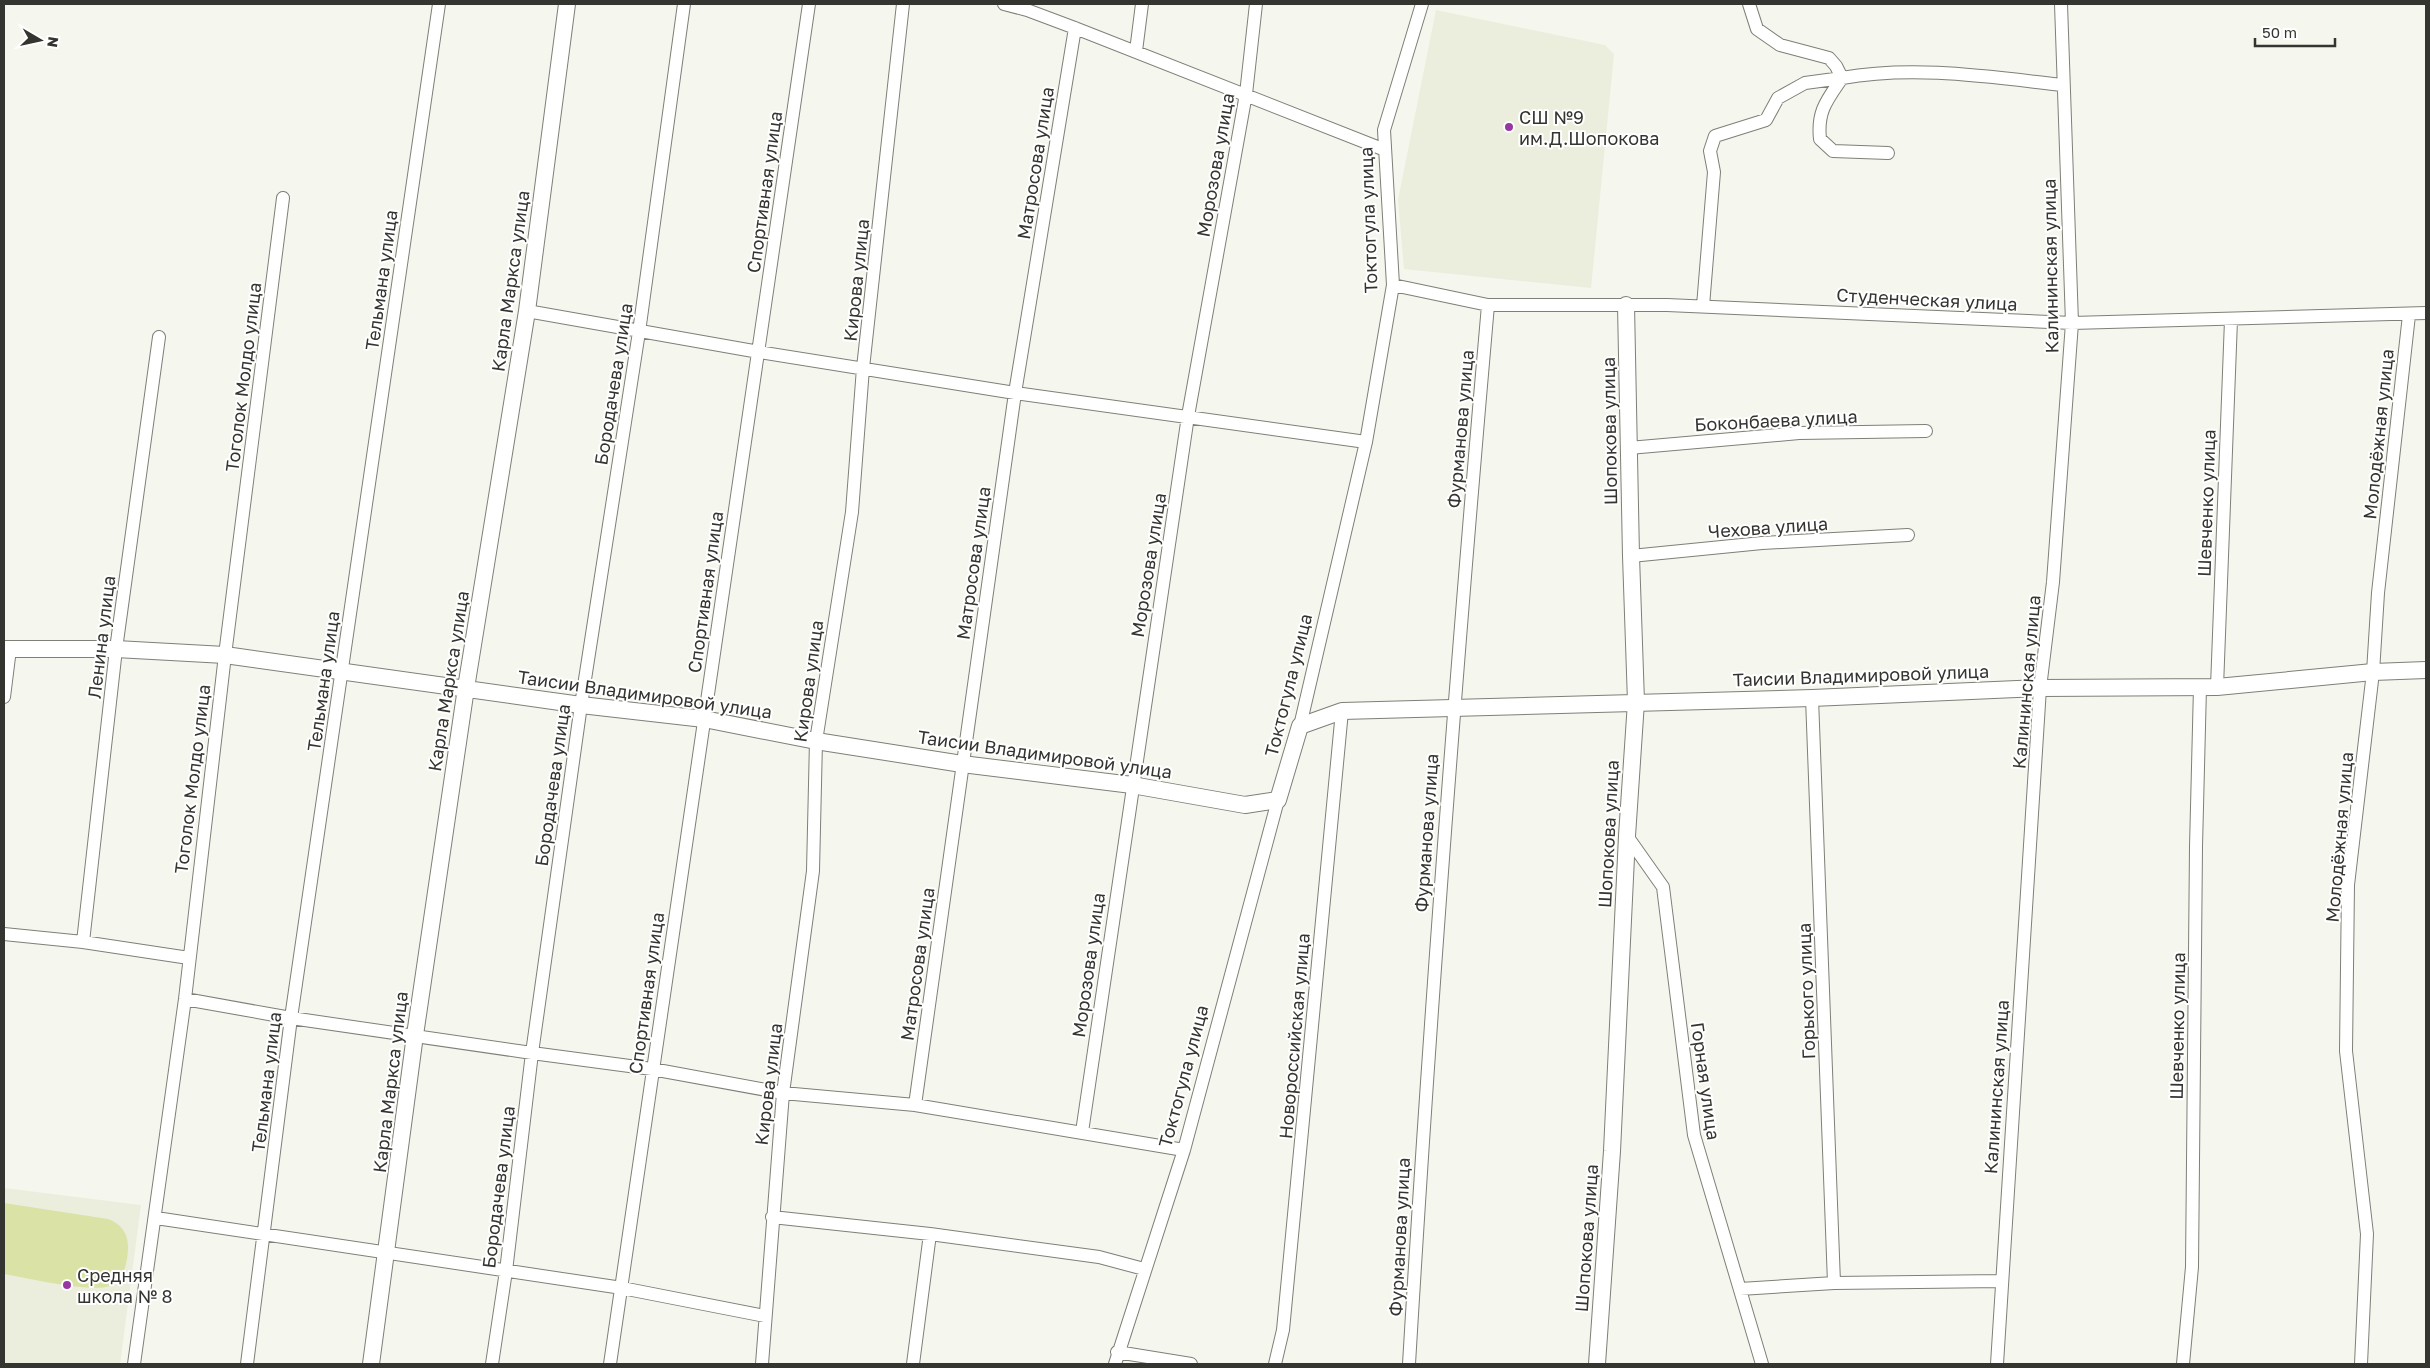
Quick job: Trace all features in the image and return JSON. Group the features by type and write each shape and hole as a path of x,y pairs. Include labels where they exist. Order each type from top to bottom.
{"street":[{"name":"Тельмана улица","path":"247,1364 292,1018 439,4"},
{"name":"Карла Маркса улица","path":"372,1364 388,1254 415,1035 466,688 527,311 567,4"},
{"name":"Бородачева улица","path":"492,1364 506,1271 532,1054 581,705 639,332 684,4"},
{"name":"Спортивная улица","path":"610,1364 808,4"},
{"name":"Кирова улица","path":"762,1364 783,1093 813,871 816,741 852,512 864,368 903,4"},
{"path":"1004,4 1027,7 1075,28 1385,150"},
{"path":"1136,51 1142,4"},
{"name":"Морозова улица","path":"1082,1132 1188,416 1246,94 1256,4"},
{"name":"Токтогула улица","path":"1116,1358 1184,1150 1278,800 1300,726 1366,442 1393,286 1384,130 1422,4"},
{"path":"1749,4 1757,29 1780,45 1829,58 1836,66 1842,78"},
{"name":"Калининская улица","path":"1997,1364 2040,688 2053,582 2072,323 2063,85 2062,4"},
{"name":"Матросова улица","path":"915,1106 1015,393 1075,28"},
{"path":"1703,306 1714,172 1710,151 1715,136 1766,120 1778,98 1805,83 1875,72 1942,74 2063,85"},
{"path":"1842,78 1826,101 1818,121 1820,139 1833,151 1888,153"},
{"name":"Тоголок Молдо улица","path":"134,1364 156,1218 185,999 224,655 283,198"},
{"path":"1393,286 1488,305 1626,306"},
{"name":"Фурманова улица","path":"1408,1364 1430,1018 1453,707 1488,305"},
{"name":"Студенческая улица","path":"1626,306 1703,306 2072,323 2426,314"},
{"name":"Шопокова улица","path":"1597,1364 1612,1151 1626,836 1636,702 1626,306"},
{"path":"527,311 758,352 1015,393 1366,442"},
{"name":"Молодёжная улица","path":"2361,1364 2367,1234 2346,1051 2348,885 2374,672 2379,584 2409,314"},
{"name":"Шевченко улица","path":"2217,687 2231,320"},
{"name":"Ленина улица","path":"83,942 116,649 159,337"},
{"name":"Боконбаева улица","path":"1629,448 1799,433 1926,431"},
{"name":"Чехова улица","path":"1631,556 1762,543 1908,536"},
{"name":"Таисии Владимировой улица","path":"7,649 116,649 224,655 342,670 581,705 704,719 816,741 962,764 1132,785 1245,804 1278,800"},
{"path":"4,697 7,649"},
{"name":"Таисии Владимировой улица","path":"1300,726 1342,711 1812,698 2040,688 2217,687 2374,672 2426,670"},
{"name":"Шевченко улица","path":"2183,1364 2192,1266 2200,687"},
{"name":"Горького улица","path":"1812,698 1834,1282"},
{"name":"Новороссийская улица","path":"1275,1364 1284,1330 1342,711"},
{"name":"Горная улица","path":"1626,836 1663,887 1694,1135 1762,1364"},
{"path":"4,934 83,942 189,958"},
{"path":"185,999 292,1018 532,1054 652,1069 783,1093 915,1106 1184,1150"},
{"path":"772,1216 1099,1256 1144,1269"},
{"path":"156,1218 264,1236 622,1288 765,1316"},
{"path":"913,1364 930,1234"},
{"path":"1740,1289 1834,1282 2001,1281"},
{"path":"1116,1358 1191,1364"}],"shaded area":[{"name":"СШ №9 им.Д.Шопокова","path":"1436,10 1605,45 1614,54 1591,288 1404,269 1398,200"},
{"name":"Средняя школа № 8","path":"4,1188 141,1205 120,1364 4,1364"}],"green space":[{"path":"4,1203 108,1219 117,1224 125,1233 128,1242 127,1258 119,1280 110,1286 88,1288 4,1274"}],"place":[{"name":"СШ №9 им.Д.Шопокова","path":"1509,127"},
{"name":"Средняя школа № 8","path":"67,1285"}]}
